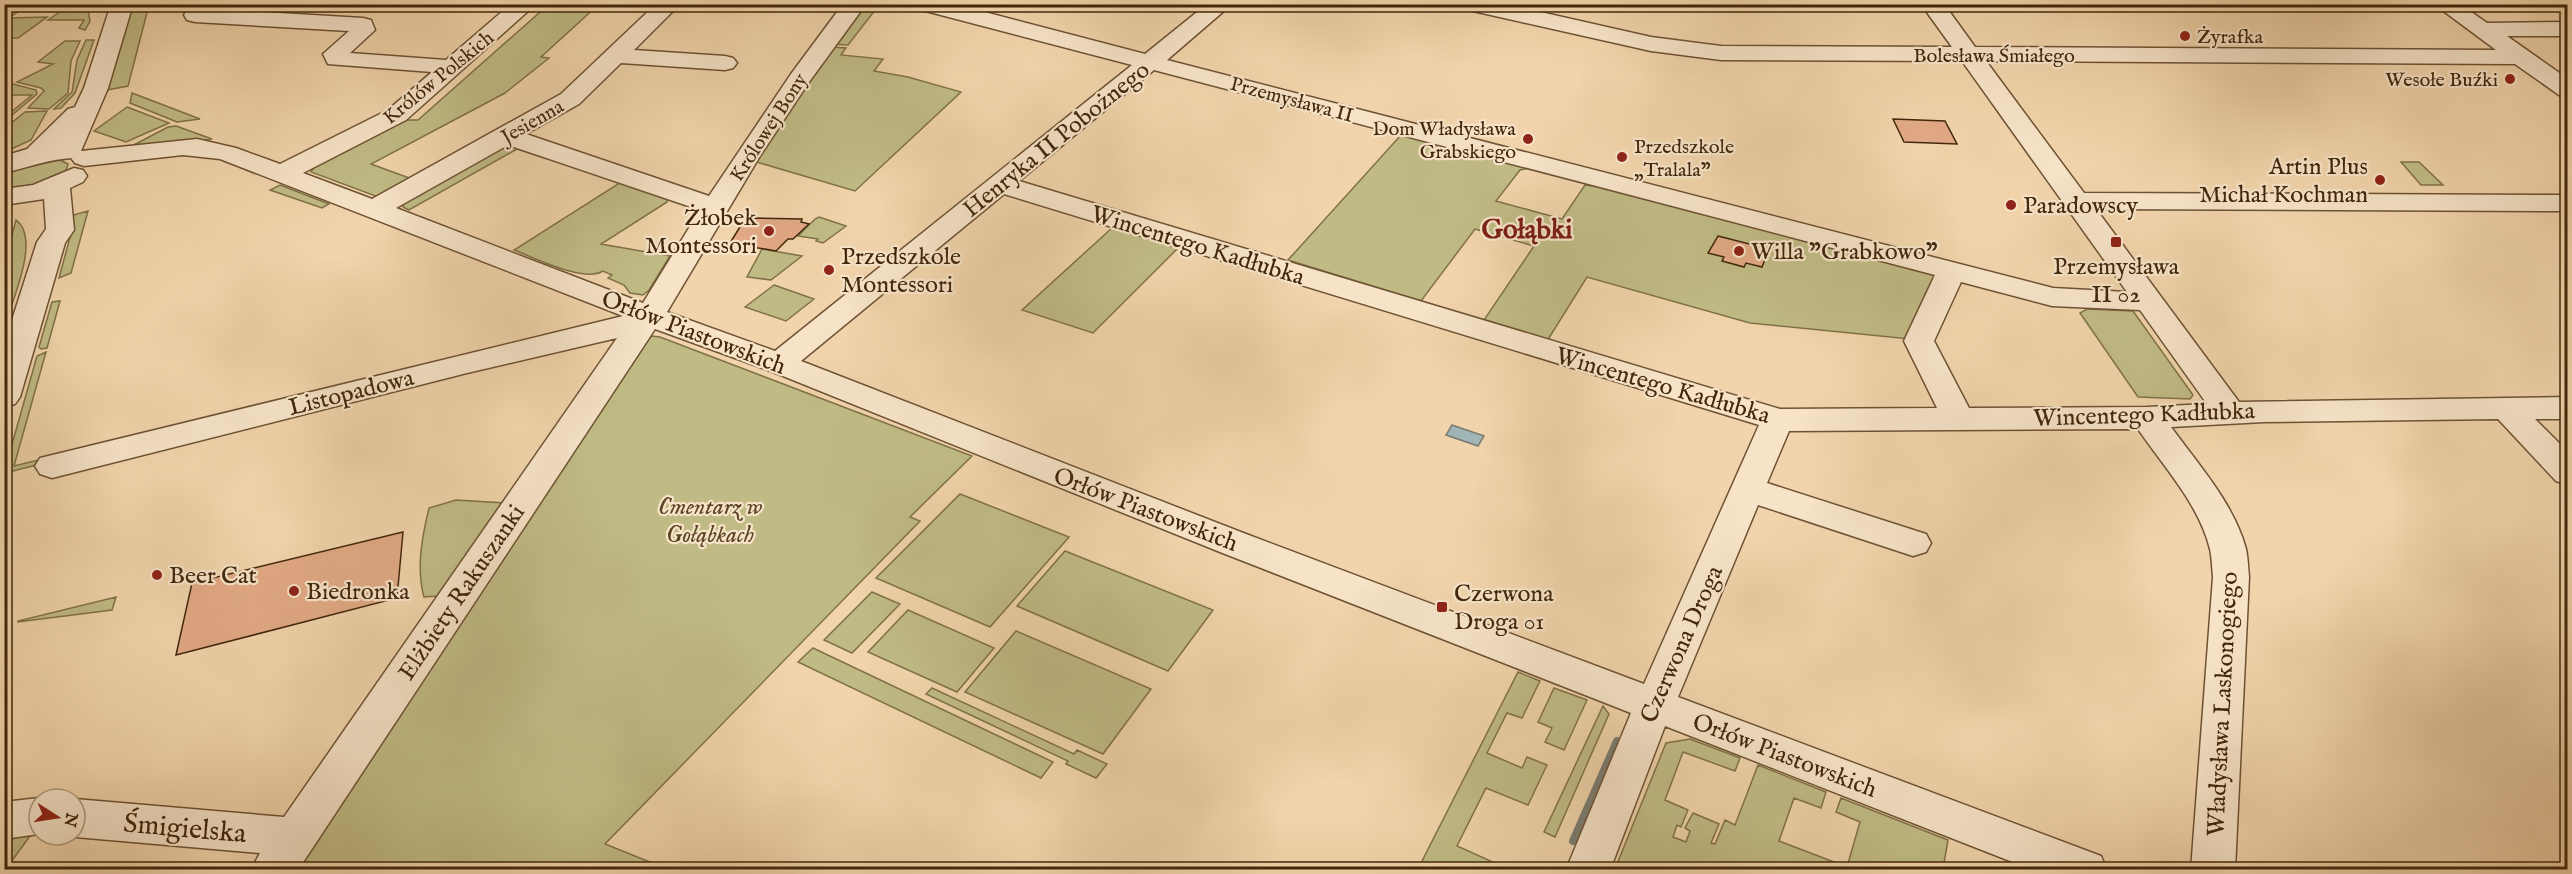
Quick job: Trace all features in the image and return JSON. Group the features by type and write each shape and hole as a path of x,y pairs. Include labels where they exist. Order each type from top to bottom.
{"street":[{"path":"4,397 51,242 60,230 72,167 122,4"},
{"name":"Królów Polskich","path":"282,174 398,115 525,4"},
{"name":"Jesienna","path":"375,209 570,99 669,4"},
{"name":"Królowej Bony","path":"650,316 716,207 798,81 855,4"},
{"name":"Przemysława II","path":"926,4 2065,299 2149,301"},
{"name":"Henryka II Pobożnego","path":"779,363 1221,4"},
{"name":"Bolesława Śmiałego","path":"1473,4 1683,50 1727,53 2520,57"},
{"path":"1932,4 2230,412"},
{"path":"2445,4 2568,90"},
{"path":"195,15 363,25 364,30 334,54 336,58 442,66"},
{"path":"2481,30 2568,30"},
{"path":"616,56 725,63"},
{"path":"4,165 36,154 73,120 96,88"},
{"path":"507,136 716,207"},
{"name":"Orłów Piastowskich","path":"72,167 208,150 227,153 650,316 779,363 1000,452 1654,706 2085,870"},
{"path":"36,154 72,167"},
{"path":"12,197 72,167"},
{"name":"Wincentego Kadłubka","path":"1000,184 1779,420 1957,417 2147,418 2230,412 2568,408"},
{"path":"12,197 32,207 42,235 51,242"},
{"path":"2076,201 2568,203"},
{"path":"1952,271 1919,341 1957,417"},
{"name":"Listopadowa","path":"52,466 466,363 622,327 650,316"},
{"name":"Elżbiety Rakuszanki","path":"284,853 635,334 650,316"},
{"path":"2506,408 2568,473"},
{"name":"Władysława Laskonogiego","path":"2147,418 2210,510 2221,528 2228,549 2231,577 2213,870"},
{"name":"Czerwona Droga","path":"1588,870 1654,706 1779,420"},
{"path":"1747,489 1913,543"},
{"path":"4,821 27,818"},
{"name":"Śmigielska","path":"87,820 284,853"}],"green space":[{"path":"87,4 90,21 85,30 79,28 84,20 48,20 70,5"},
{"path":"4,5 28,5 9,18 47,17 18,38 5,38"},
{"path":"131,5 149,5 128,86 107,90"},
{"path":"548,5 598,5 541,57 549,58 505,93 371,164 415,180 378,197 311,172 315,166 404,120 418,120"},
{"path":"862,5 879,5 848,45 832,44"},
{"path":"86,40 94,40 75,93 61,108 54,109 72,92 77,60"},
{"path":"65,41 80,41 71,61 68,93 49,109 28,108 44,91 41,88 17,82 53,64 38,62"},
{"path":"830,47 846,48 841,55 883,59 874,71 908,77 961,92 855,191 753,161"},
{"path":"13,84 36,90 37,94 5,121 5,117 32,95 5,95 5,85"},
{"path":"132,93 200,119 177,122 130,103"},
{"path":"127,107 169,123 126,142 94,131"},
{"path":"47,111 31,140 5,152 5,128 25,112"},
{"path":"176,126 212,139 128,148 168,127"},
{"path":"1401,135 1529,168 1520,170 1496,201 1562,219 1585,185 1608,188 1940,277 1910,339 1750,323 1587,277 1547,341 1484,320 1534,246 1475,229 1421,301 1288,260"},
{"path":"507,143 550,157 547,159 517,149 409,210 403,207 404,202"},
{"path":"58,159 68,164 59,177 41,184 5,189 4,173 9,170"},
{"path":"2401,162 2419,162 2443,185 2421,185"},
{"path":"621,182 667,198 667,202 601,244 670,256 649,290 643,295 630,293 624,285 608,278 612,275 603,271 595,274 572,272 514,250"},
{"path":"280,185 329,204 322,208 270,190"},
{"path":"88,211 71,273 59,278 72,230 73,215"},
{"path":"819,217 846,226 823,243 816,241 818,239 798,236"},
{"path":"16,220 23,229 26,241 25,255 5,325 5,261"},
{"path":"1113,227 1178,248 1093,333 1022,310"},
{"path":"762,249 802,256 771,280 747,277"},
{"path":"774,285 814,299 786,321 745,307"},
{"path":"60,301 47,348 41,349 39,347 52,302"},
{"path":"2087,309 2133,311 2193,395 2190,399 2138,397 2080,313"},
{"name":"Cmentarz w Gołąbkach","path":"651,336 660,337 972,456 910,517 920,521 605,844 667,869 295,870"},
{"path":"46,352 14,466 154,432 154,435 13,471 5,469 37,356"},
{"path":"960,494 1069,537 990,627 876,578"},
{"path":"456,500 505,503 439,596 424,597 420,564 429,508"},
{"path":"1065,551 1213,610 1168,671 1017,606"},
{"path":"872,592 900,604 852,653 824,640"},
{"path":"116,597 112,610 18,622 18,621"},
{"path":"908,610 994,648 957,692 868,652"},
{"path":"1016,631 1151,689 1103,754 965,692"},
{"path":"813,648 1053,762 1041,778 798,662"},
{"path":"1518,672 1540,681 1522,718 1507,713 1487,753 1522,768 1527,757 1547,765 1528,805 1486,788 1457,846 1504,867 1503,869 1418,869"},
{"path":"932,688 1074,754 1077,750 1107,764 1096,778 1066,764 1068,761 926,694"},
{"path":"1554,688 1587,700 1564,750 1545,742 1552,728 1538,722"},
{"path":"1603,706 1609,714 1555,837 1544,832"},
{"path":"1690,739 1740,758 1735,771 1683,752 1665,800 1688,810 1681,827 1677,825 1673,837 1686,842 1690,831 1685,828 1693,813 1719,824 1711,843 1715,844 1725,820 1735,825 1758,765 1826,792 1821,808 1794,798 1779,841 1847,867 1860,822 1836,812 1841,798 1948,840 1943,869 1615,869 1666,743"},
{"path":"27,830 27,840 6,869 5,869 4,833"}],"shaded area":[{"path":"1452,425 1484,436 1478,446 1446,435"}],"building":[{"path":"1893,119 1945,121 1957,144 1904,142"},
{"name":"Żłobek Montessori","path":"752,218 802,219 801,222 809,224 776,251 730,243 743,222 749,222"},
{"name":"Willa \"Grabkowo\"","path":"1718,236 1769,249 1762,267 1746,263 1744,267 1722,261 1724,257 1708,253"},
{"name":"Biedronka","path":"403,532 397,598 176,655 192,583"}],"waterway":[{"path":"1573,841 1617,741"}],"place":[{"name":"Żyrafka","path":"2185,36"},
{"name":"Wesołe Buźki","path":"2510,79"},
{"name":"Dom Władysława Grabskiego","path":"1528,139"},
{"name":"Przedszkole „Tralala”","path":"1622,157"},
{"name":"Artin Plus Michał Kochman","path":"2380,180"},
{"name":"Paradowscy","path":"2011,205"},
{"name":"Żłobek Montessori","path":"769,231"},
{"name":"Przemysława II 02","path":"2116,242"},
{"name":"Willa \"Grabkowo\"","path":"1739,251"},
{"name":"Przedszkole Montessori","path":"829,270"},
{"name":"Beer Cat","path":"157,575"},
{"name":"Biedronka","path":"294,591"},
{"name":"Czerwona Droga 01","path":"1442,607"}],"district":[{"name":"Gołąbki","path":"1527,229"}]}
